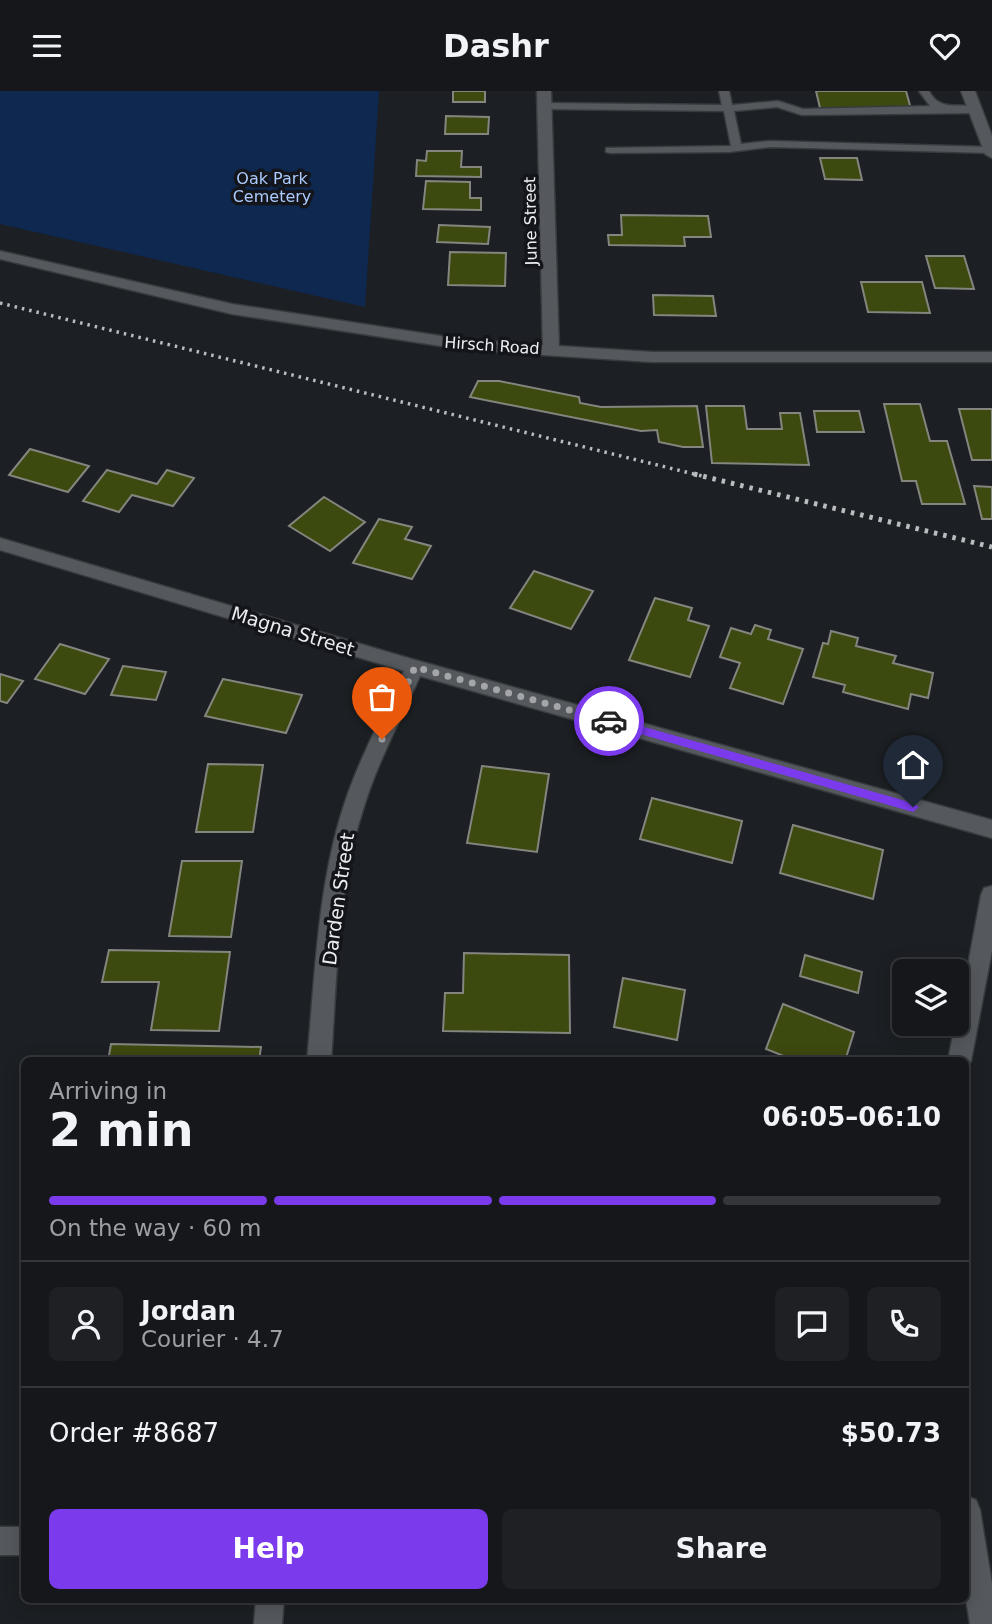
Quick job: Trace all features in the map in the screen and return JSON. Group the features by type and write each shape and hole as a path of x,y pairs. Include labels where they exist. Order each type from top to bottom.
{"street":[{"path":"968,91 991,152"},
{"name":"June Street","path":"544,99 551,350"},
{"name":"Hirsch Road","path":"0,255 232,309 467,345 652,357 992,357"},
{"name":"Magna Street","path":"0,544 415,667 992,829"},
{"name":"Darden Street","path":"319,1057 333,903 346,834 370,764 415,667"},
{"path":"961,1057 992,895"},
{"path":"0,1541 21,1541"},
{"path":"969,1551 984,1624"},
{"path":"268,1624 270,1603"}],"lane":[{"path":"724,91 737,148"},
{"path":"924,91 930,103 944,109"},
{"path":"544,99 728,108 778,104 802,111 976,110"},
{"path":"610,150 737,148 770,144 991,152"}],"green space":[{"name":"Oak Park Cemetery","path":"0,91 379,91 365,307 0,224"}],"building":[{"path":"453,91 485,91 485,102 453,102"},
{"path":"816,91 906,91 911,109 820,108"},
{"path":"446,116 489,117 488,134 445,134"},
{"path":"427,151 462,151 461,167 481,167 481,177 416,176 417,160 426,161"},
{"path":"820,158 857,158 862,180 825,179"},
{"path":"426,181 470,182 470,198 481,198 481,210 423,209"},
{"path":"621,215 708,216 711,237 684,237 685,246 609,245 608,235 622,235"},
{"path":"439,225 490,227 488,244 437,242"},
{"path":"450,252 506,253 505,286 448,285"},
{"path":"926,256 964,256 974,289 935,288"},
{"path":"861,282 922,282 930,313 868,312"},
{"path":"653,295 713,296 716,316 654,315"},
{"path":"478,381 499,381 579,397 580,403 601,407 697,406 703,447 683,447 659,442 657,430 641,431 470,397"},
{"path":"884,404 920,404 930,441 947,441 965,504 922,504 916,481 902,481"},
{"path":"706,406 744,406 747,429 782,429 780,413 800,413 809,465 712,463"},
{"path":"959,409 992,409 992,460 972,460"},
{"path":"814,411 859,411 864,432 817,432"},
{"path":"30,449 89,466 68,492 9,475"},
{"path":"107,470 157,484 167,470 194,478 173,506 132,495 119,512 83,501"},
{"path":"974,486 992,487 992,519 982,519"},
{"path":"324,497 365,522 330,551 289,526"},
{"path":"379,519 412,527 405,539 431,546 412,579 353,563"},
{"path":"534,571 593,591 571,629 510,608"},
{"path":"655,598 692,608 688,620 709,626 690,677 629,660"},
{"path":"755,625 771,630 768,639 803,649 783,704 730,688 740,663 720,657 731,628 751,634"},
{"path":"831,631 858,638 856,646 896,656 893,663 933,673 928,698 911,694 908,709 843,692 845,685 813,677 823,643 828,644"},
{"path":"60,644 109,659 85,694 35,679"},
{"path":"123,666 166,672 156,700 111,695"},
{"path":"0,674 23,681 7,703 0,701"},
{"path":"223,679 302,695 286,733 205,716"},
{"path":"208,764 263,765 253,832 196,832"},
{"path":"482,766 549,774 537,852 467,843"},
{"path":"652,798 742,821 732,863 640,839"},
{"path":"793,825 883,850 873,899 780,873"},
{"path":"182,861 242,861 231,937 169,936"},
{"path":"109,950 230,952 219,1031 151,1030 159,982 102,982"},
{"path":"464,953 569,955 570,1033 443,1031 445,993 463,993"},
{"path":"805,955 862,972 858,993 800,976"},
{"path":"623,978 685,990 677,1040 614,1027"},
{"path":"783,1004 854,1032 846,1057 786,1057 766,1049"},
{"path":"111,1044 261,1047 260,1057 109,1057"}],"railway":[{"path":"0,303 702,476"},
{"path":"694,474 992,547"}],"way so far":[{"path":"382,739 415,667 609,721"}],"route":[{"path":"609,721 913,807"}]}
